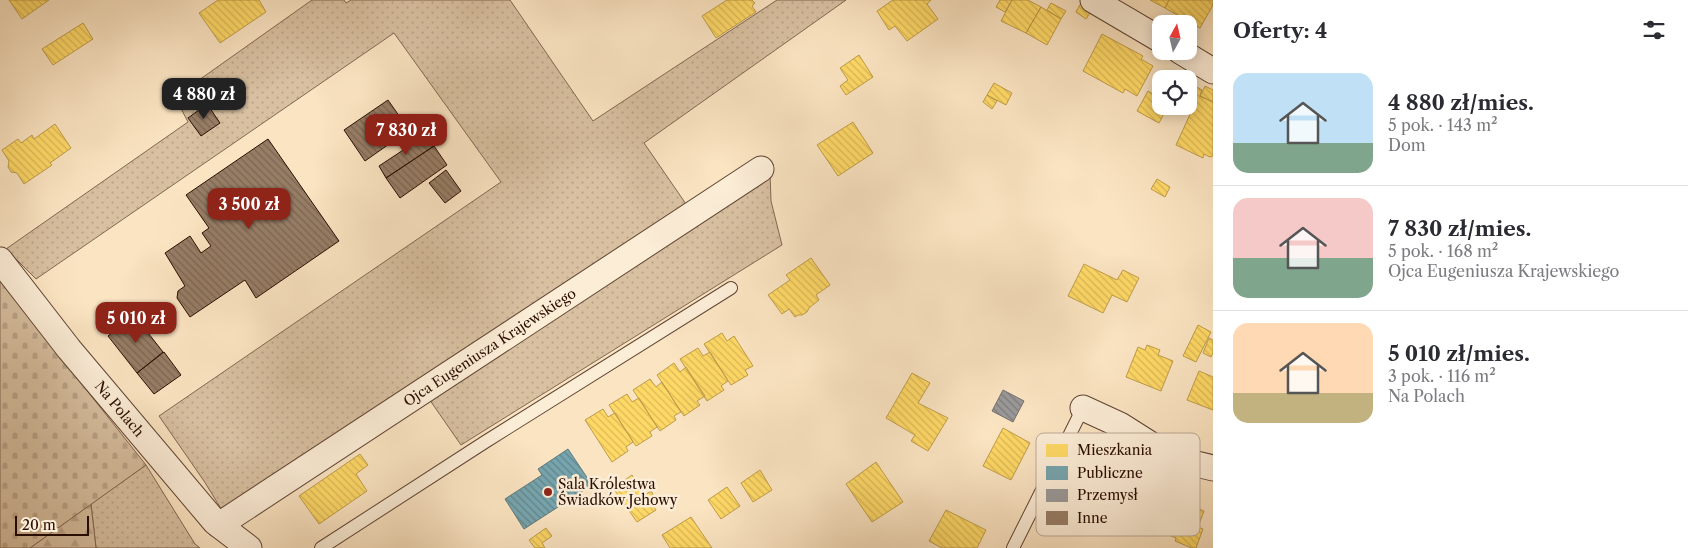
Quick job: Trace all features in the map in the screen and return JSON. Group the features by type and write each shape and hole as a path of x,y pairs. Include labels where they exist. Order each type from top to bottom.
{"street":[{"path":"1092,0 1152,35"},
{"path":"1195,60 1213,71"},
{"name":"Ojca Eugeniusza Krajewskiego","path":"218,525 762,169"},
{"name":"Na Polach","path":"0,260 69,349 218,525 249,548"},
{"path":"1083,408 1133,433"},
{"path":"1200,465 1213,468"}],"lane":[{"path":"322,548 485,442 730,288"},
{"path":"1070,433 1083,408"},
{"path":"1013,548 1036,502"}],"green space":[{"path":"312,0 344,0 346,3 351,0 510,0 593,121 777,0 846,0 644,143 686,204 770,173 771,201 782,245 461,445 427,396 233,528 204,481 159,416 501,182 394,33 36,279 6,249 188,122 175,97"},
{"path":"0,281 146,465 30,548 0,548"},
{"path":"146,465 195,544 200,548 96,548 91,504"},
{"path":"91,504 96,548 30,548"}],"building: Mieszkania":[{"path":"9,0 49,0 22,19"},
{"path":"218,0 259,0 266,12 220,43 199,13"},
{"path":"727,0 752,0 755,3 752,6 756,12 716,38 702,16"},
{"path":"893,0 931,0 927,4 938,19 907,41 895,26 889,30 877,11"},
{"path":"1000,0 1012,0 1005,12 996,7"},
{"path":"1012,0 1028,0 1041,7 1026,33 1001,21"},
{"path":"1150,0 1169,0 1165,8"},
{"path":"1169,0 1213,0 1213,5 1200,28 1198,27 1198,15 1177,15 1165,8"},
{"path":"1082,1 1093,8 1086,19 1076,12"},
{"path":"1051,3 1066,11 1061,19 1047,10"},
{"path":"1041,7 1061,19 1047,45 1026,33"},
{"path":"83,23 93,39 53,65 42,49"},
{"path":"1102,34 1143,56 1141,59 1153,66 1137,96 1125,89 1123,93 1083,71"},
{"path":"859,55 873,77 846,95 840,86 848,80 840,68"},
{"path":"994,83 1012,93 1006,105 987,95"},
{"path":"1205,86 1213,90 1213,102 1200,96"},
{"path":"1197,87 1202,90 1200,96 1213,102 1213,156 1210,157 1204,154 1203,158 1176,145 1190,115 1197,115"},
{"path":"1148,91 1152,93 1152,115 1163,115 1159,123 1137,111"},
{"path":"987,95 997,101 992,109 983,102"},
{"path":"853,122 873,153 838,176 817,145"},
{"path":"55,124 71,148 50,163 52,165 24,184 17,173 11,172 8,167 9,161 2,150 18,139 21,143 32,135 34,139"},
{"path":"1157,179 1170,187 1165,197 1151,189"},
{"path":"811,258 830,285 816,295 819,300 807,312 795,317 789,309 782,314 768,295 790,280 786,275"},
{"path":"1084,264 1117,280 1123,270 1139,278 1127,302 1112,295 1103,313 1068,296"},
{"path":"1198,325 1211,332 1196,362 1183,356"},
{"path":"722,333 727,341 734,336 753,366 745,370 748,375 731,385 704,344"},
{"path":"1209,338 1213,340 1213,353 1211,357 1203,353"},
{"path":"1147,345 1160,350 1158,355 1173,361 1161,391 1126,377 1138,347 1145,350"},
{"path":"698,348 703,356 710,352 728,381 721,386 724,390 707,401 680,359"},
{"path":"674,363 680,372 686,367 705,396 697,401 700,405 684,416 657,375"},
{"path":"1199,371 1213,377 1213,410 1187,400"},
{"path":"912,373 930,383 918,403 948,418 928,451 911,441 915,435 886,418"},
{"path":"650,379 656,387 662,382 681,412 674,416 676,420 660,431 633,390"},
{"path":"627,394 632,402 639,398 657,427 650,432 652,436 636,446 609,405"},
{"path":"603,409 608,417 615,413 633,442 626,447 628,451 612,462 585,420"},
{"path":"1003,428 1030,443 1011,480 983,466"},
{"path":"360,454 368,465 356,474 367,491 319,524 299,496"},
{"path":"876,462 903,502 872,522 846,484"},
{"path":"760,470 772,490 753,502 741,483"},
{"path":"632,475 645,495 651,491 656,499 651,503 656,510 637,522 613,488"},
{"path":"727,487 740,506 721,519 708,500"},
{"path":"1200,509 1204,511 1200,522"},
{"path":"946,510 986,530 977,548 942,548 929,541"},
{"path":"691,517 712,548 670,548 662,535"},
{"path":"546,528 552,536 542,543 545,548 535,548 529,540"},
{"path":"1200,528 1203,529 1196,548 1175,541 1176,538 1171,536 1200,536"}],"building: Publiczne":[{"name":"Sala Królestwa Świadków Jehowy","path":"568,449 592,485 524,529 505,499 542,475 538,469"}],"building: Przemysł":[{"path":"1003,390 1024,401 1013,422 992,411"}],"building: Inne":[{"path":"388,100 409,130 365,161 344,130"},
{"path":"207,104 220,123 201,136 188,118"},
{"path":"426,135 434,146 386,178 379,166"},
{"path":"268,139 339,241 256,298 245,280 190,317 177,298 178,291 185,286 165,253 190,236 201,253 211,246 202,233 209,228 186,195"},
{"path":"434,146 447,165 400,198 386,178"},
{"path":"446,170 461,191 445,203 429,183"},
{"path":"134,315 163,352 137,373 108,336"},
{"path":"164,352 181,375 154,394 137,373"}],"place":[{"name":"Sala Królestwa Świadków Jehowy","path":"548,492"}]}
